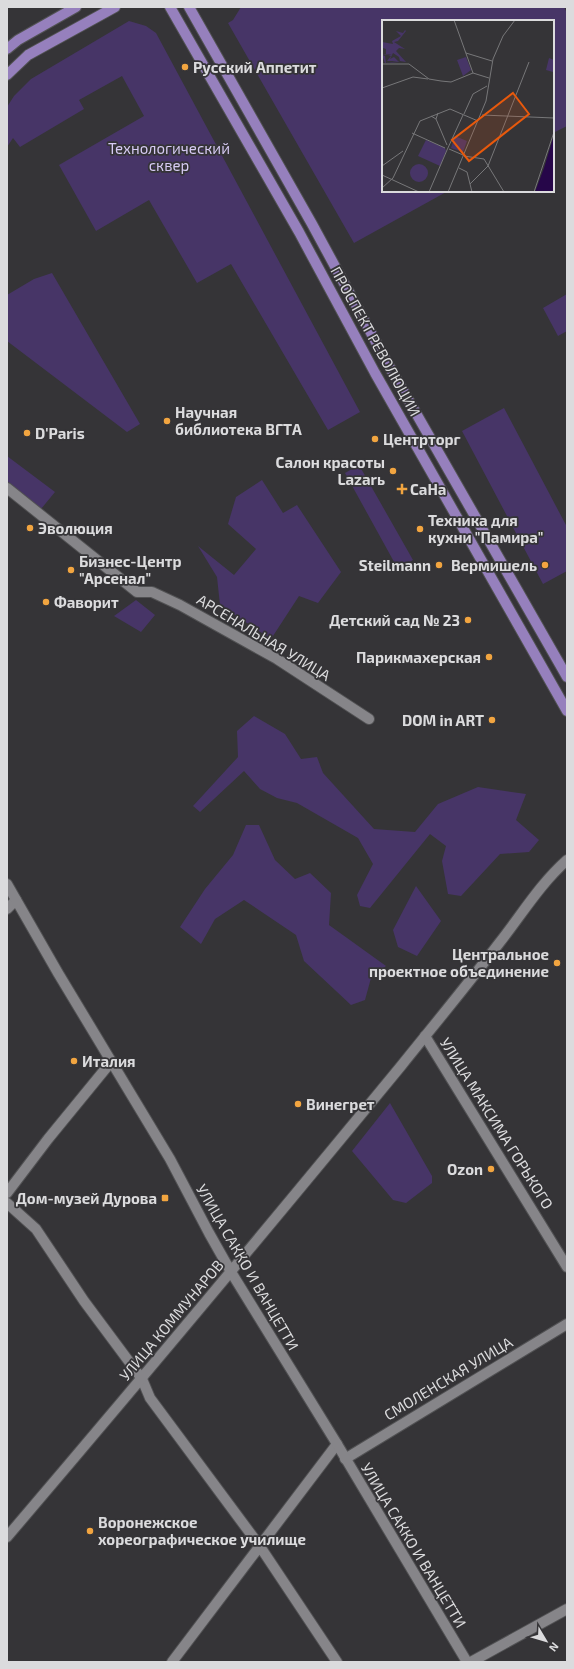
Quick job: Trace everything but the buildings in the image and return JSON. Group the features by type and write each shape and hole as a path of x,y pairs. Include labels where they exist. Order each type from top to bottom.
{"main road":[{"path":"7,49 18,40 76,7"},
{"path":"7,76 28,55 115,7"},
{"name":"ПРОСПЕКТ РЕВОЛЮЦИИ","path":"170,7 299,232 375,373 563,693 567,710"},
{"name":"ПРОСПЕКТ РЕВОЛЮЦИИ","path":"189,7 312,224 389,366 567,677"}],"street":[{"name":"АРСЕНАЛЬНАЯ УЛИЦА","path":"7,488 137,592 152,592 180,605 276,659 369,719"},
{"name":"УЛИЦА КОММУНАРОВ","path":"7,1537 231,1272 426,1036 501,941 537,892 567,860"},
{"name":"УЛИЦА САККО И ВАНЦЕТТИ","path":"7,884 58,973 170,1159 197,1212 231,1272 337,1444 467,1662"},
{"path":"7,909 16,900"},
{"name":"УЛИЦА МАКСИМА ГОРЬКОГО","path":"426,1036 567,1267"},
{"path":"7,1193 48,1138 111,1062"},
{"path":"7,1203 36,1229 84,1301 142,1379 150,1398 259,1545 337,1662"},
{"name":"СМОЛЕНСКАЯ УЛИЦА","path":"345,1459 567,1324"},
{"path":"172,1662 259,1545 337,1444"},
{"path":"471,1662 567,1609"}],"green space":[{"path":"241,7 564,7 567,13 567,126 554,132 554,20 382,20 382,192 446,192 354,243 228,23 233,20"},
{"name":"Технологический сквер","path":"129,21 146,26 156,33 360,412 328,430 231,264 197,283 149,200 96,231 59,165 144,116 122,76 79,100 84,109 20,147 13,138 7,147 7,107 14,96 31,79"},
{"path":"52,273 140,424 127,432 7,341 7,295 34,279"},
{"path":"567,294 567,331 558,336 543,308"},
{"path":"504,408 567,527 567,571 543,584 462,431"},
{"path":"7,456 55,492 41,509 7,481"},
{"path":"359,465 413,560 398,569 345,473"},
{"path":"262,480 283,513 297,505 341,572 318,603 299,596 271,639 220,605 217,577 198,546 234,575 256,549 228,524 236,497"},
{"path":"136,600 155,615 141,632 114,616"},
{"path":"254,716 285,734 301,759 317,757 323,773 374,829 415,832 438,804 478,787 526,794 516,820 539,840 529,852 500,854 461,896 448,894 442,861 446,846 430,834 370,908 360,906 357,895 373,864 358,838 297,803 277,798 260,789 244,771 200,812 193,806 238,757 237,731"},
{"path":"246,825 259,825 275,860 295,879 310,873 331,893 329,925 386,966 371,978 365,1000 351,1005 304,961 296,935 244,900 215,919 201,944 180,927 205,889 233,855"},
{"path":"416,886 441,921 417,956 398,947 393,930"},
{"path":"390,1103 432,1176 432,1183 406,1203 393,1200 352,1151"}],"place":[{"name":"Русский Аппетит","path":"185,67"},
{"name":"Научная библиотека ВГТА","path":"167,421"},
{"name":"D'Paris","path":"27,433"},
{"name":"Центрторг","path":"375,439"},
{"name":"Салон красоты Lazarь","path":"393,471"},
{"name":"СаНа","path":"402,489"},
{"name":"Эволюция","path":"30,528"},
{"name":"Техника для кухни \"Памира\"","path":"420,529"},
{"name":"Steilmann","path":"439,565"},
{"name":"Вермишель","path":"545,565"},
{"name":"Бизнес-Центр \"Арсенал\"","path":"71,570"},
{"name":"Фаворит","path":"46,602"},
{"name":"Детский сад № 23","path":"468,620"},
{"name":"Парикмахерская","path":"489,657"},
{"name":"DOM in ART","path":"492,720"},
{"name":"Центральное проектное объединение","path":"557,963"},
{"name":"Италия","path":"74,1061"},
{"name":"Винегрет","path":"298,1104"},
{"name":"Ozon","path":"491,1169"},
{"name":"Дом-музей Дурова","path":"165,1198"},
{"name":"Воронежское хореографическое училище","path":"90,1531"}]}
